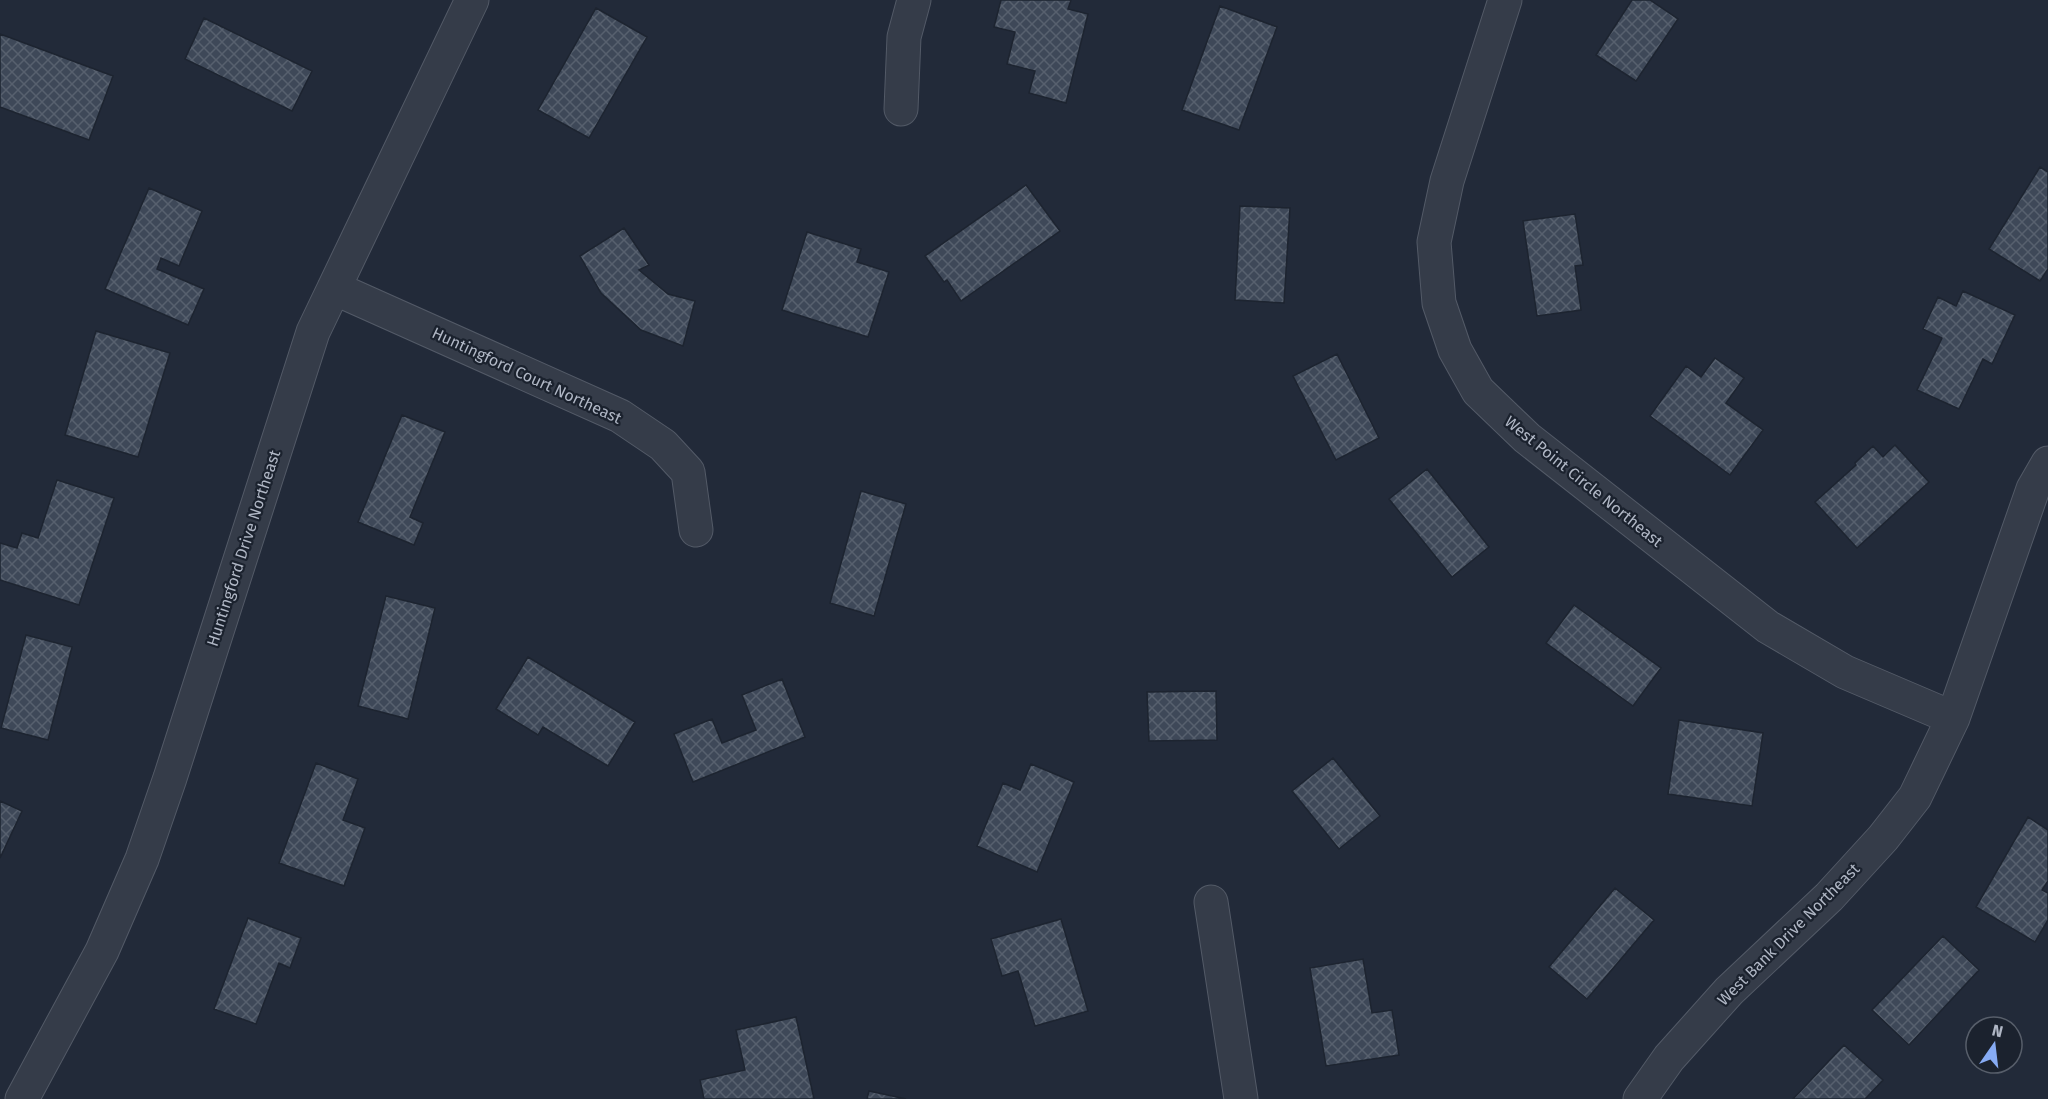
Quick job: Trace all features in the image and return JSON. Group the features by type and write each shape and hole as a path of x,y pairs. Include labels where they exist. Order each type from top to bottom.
{"street":[{"path":"901,109 904,37 914,0"},
{"name":"West Point Circle Northeast","path":"1505,0 1447,181 1434,242 1439,303 1455,350 1478,391 1527,438 1768,627 1845,672 1953,718"},
{"name":"Huntingford Drive Northeast","path":"22,1099 102,951 142,860 313,332 461,4"},
{"name":"Huntingford Court Northeast","path":"334,288 620,416 663,445 688,472 696,530"},
{"name":"West Bank Drive Northeast","path":"1640,1099 1669,1058 1729,991 1829,897 1915,797 1953,718 2033,489 2048,463"},
{"path":"1211,902 1241,1099"}],"building":[{"path":"1001,0 1071,0 1068,9 1088,14 1066,103 1029,93 1035,71 1007,64 1015,32 994,27"},
{"path":"1632,0 1650,0 1678,19 1636,81 1596,55"},
{"path":"1220,6 1277,27 1239,130 1182,110"},
{"path":"596,8 647,37 589,138 538,110"},
{"path":"204,18 312,71 292,111 185,59"},
{"path":"0,34 113,76 89,140 0,107"},
{"path":"2040,167 2048,172 2048,269 2040,281 1989,249"},
{"path":"1026,185 1060,231 961,301 947,280 944,282 925,256"},
{"path":"149,188 202,211 179,266 161,258 157,269 204,289 188,325 105,289"},
{"path":"1240,206 1290,208 1284,303 1235,300"},
{"path":"1575,214 1583,265 1575,266 1581,310 1537,316 1523,221"},
{"path":"624,228 649,265 639,270 668,294 695,301 683,346 641,330 601,293 580,256"},
{"path":"807,232 861,249 857,262 889,272 868,337 782,310"},
{"path":"1963,291 2015,315 1992,364 1983,359 1959,409 1917,390 1942,338 1923,329 1938,297 1956,306"},
{"path":"96,331 170,353 138,457 65,435"},
{"path":"1337,354 1379,438 1336,460 1293,376"},
{"path":"1715,358 1744,378 1726,403 1763,430 1730,475 1650,416 1686,366 1701,377"},
{"path":"402,415 445,432 410,517 423,523 414,545 358,522"},
{"path":"1895,445 1929,482 1857,548 1815,502 1856,465 1855,463 1873,446 1883,457"},
{"path":"1427,469 1489,547 1452,577 1389,499"},
{"path":"57,480 114,498 79,605 0,580 0,543 17,548 22,533 38,538"},
{"path":"861,491 906,504 874,616 830,603"},
{"path":"386,596 435,608 408,719 358,706"},
{"path":"1574,605 1661,668 1633,706 1546,643"},
{"path":"26,635 72,647 48,740 1,728"},
{"path":"528,657 635,722 608,766 543,727 538,735 496,709"},
{"path":"782,679 805,737 693,782 674,734 712,719 722,743 756,730 742,695"},
{"path":"1216,691 1217,740 1149,741 1147,692"},
{"path":"1679,720 1763,733 1752,806 1668,794"},
{"path":"1333,758 1380,816 1339,849 1292,791"},
{"path":"316,763 358,779 343,820 365,828 344,886 279,863"},
{"path":"1031,764 1074,782 1037,872 977,846 1003,783 1020,790"},
{"path":"0,801 22,811 0,858"},
{"path":"2028,817 2048,830 2048,881 2042,890 2048,893 2048,920 2035,942 1976,907"},
{"path":"1615,888 1654,920 1587,999 1549,967"},
{"path":"248,918 301,938 290,968 279,963 256,1024 214,1009"},
{"path":"1061,919 1088,1011 1035,1026 1018,971 1002,976 991,939"},
{"path":"1943,936 1979,970 1909,1045 1872,1010"},
{"path":"1363,959 1372,1013 1392,1010 1399,1055 1326,1066 1310,968"},
{"path":"796,1017 814,1099 704,1099 700,1080 745,1070 736,1030"},
{"path":"1844,1045 1883,1080 1865,1099 1793,1099"},
{"path":"869,1091 906,1099 867,1099"}]}
